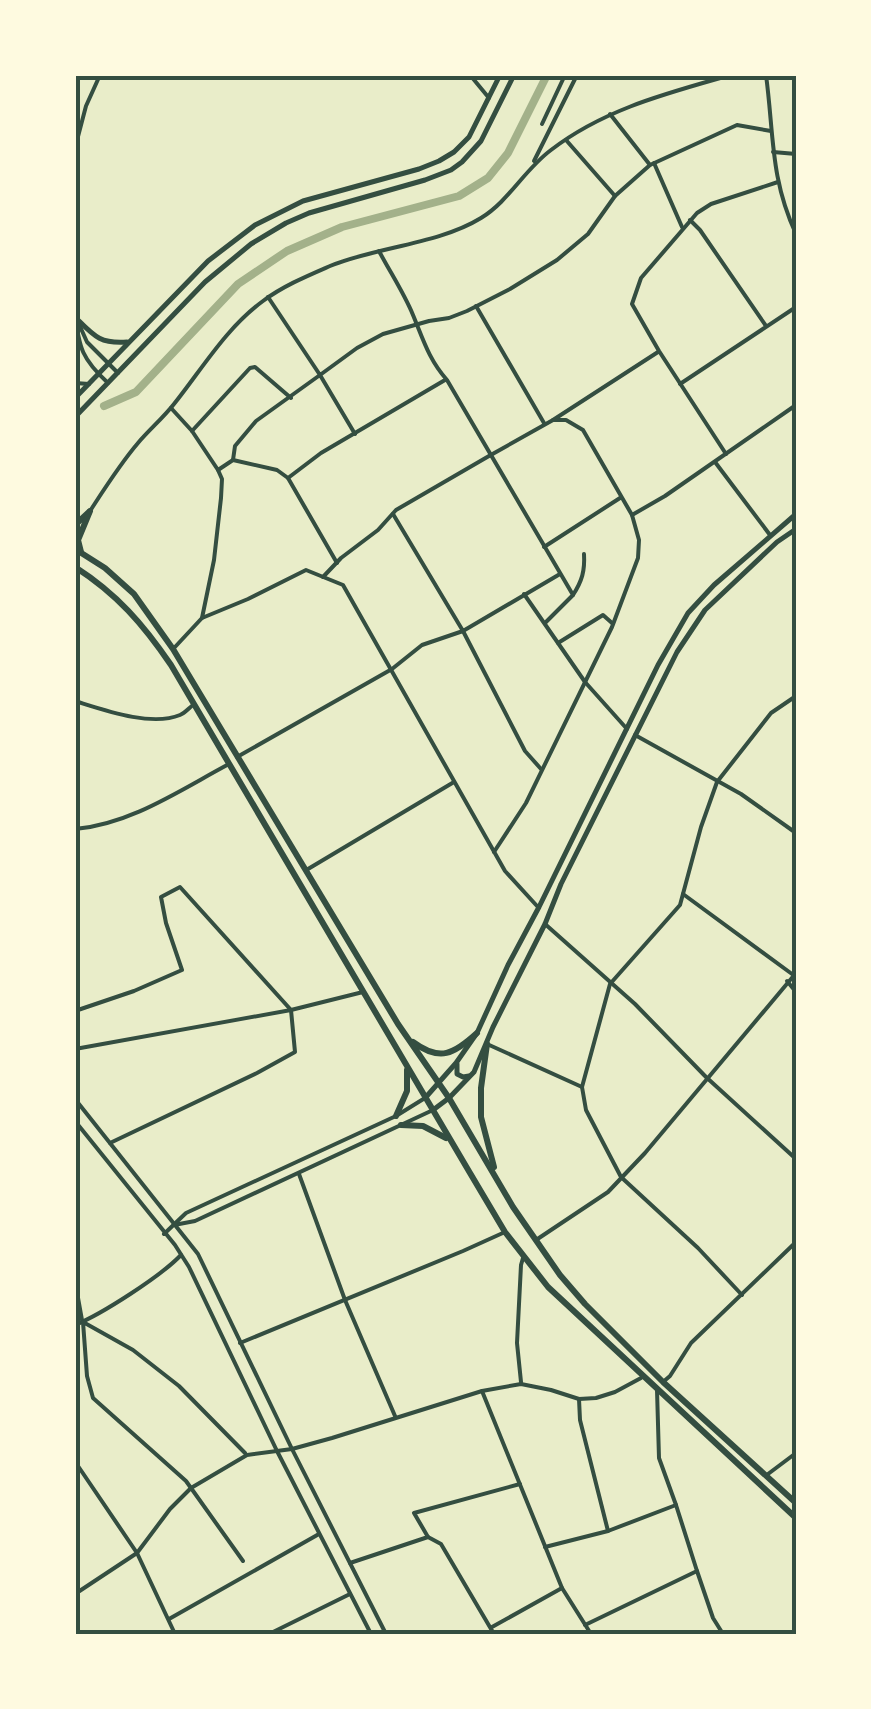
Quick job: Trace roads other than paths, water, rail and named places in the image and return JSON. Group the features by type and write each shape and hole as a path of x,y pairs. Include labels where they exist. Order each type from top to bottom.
{"highway":[{"path":"75,526 90,511"},
{"path":"90,511 78,540 78,551 134,594 173,649 409,1039 560,1276 663,1382 796,1504"},
{"path":"75,567 124,604 171,665 450,1140 524,1258 548,1287 796,1518"},
{"path":"409,1039 428,1053 439,1054 454,1051 477,1033"},
{"path":"487,1044 481,1117 497,1178"},
{"path":"396,1116 407,1091 406,1064"},
{"path":"401,1125 422,1126 450,1140"}],"main road":[{"path":"75,398 208,261 255,225 303,201 418,169 447,157 469,137 500,75"},
{"path":"75,417 215,273 268,232 325,208 439,176 462,162 481,141 514,75"},
{"path":"75,316 104,342 130,342"},
{"path":"426,1097 477,1033 658,665 688,613 714,585 796,514"},
{"path":"433,1110 472,1074 677,652 705,610 796,529"},
{"path":"458,1061 457,1074 463,1078 472,1074"}],"street":[{"path":"75,148 86,106 100,75"},
{"path":"470,75 489,98"},
{"path":"542,124 565,75"},
{"path":"90,511 140,441 172,408 238,324 268,298 333,265 454,231 501,204 532,166 577,75"},
{"path":"532,166 610,114 652,97 732,75"},
{"path":"766,75 778,182 784,210 796,234"},
{"path":"610,114 652,164 682,227"},
{"path":"233,460 235,446 256,421 357,348 384,334 449,318 557,260 588,234 616,196 652,164 737,125 771,131"},
{"path":"566,140 616,196"},
{"path":"773,152 796,154"},
{"path":"726,454 632,304 641,278 690,220 710,204 778,182"},
{"path":"690,220 766,326"},
{"path":"379,251 413,314 423,344 572,595"},
{"path":"268,298 355,434"},
{"path":"476,306 545,425"},
{"path":"680,384 796,307"},
{"path":"75,316 87,342 118,373"},
{"path":"75,316 85,360 108,383"},
{"path":"323,577 392,514 545,425 659,351"},
{"path":"192,431 250,368 258,368 291,398"},
{"path":"288,478 321,452 447,380"},
{"path":"75,383 88,384"},
{"path":"632,515 796,405"},
{"path":"172,408 192,431 222,479 214,560 202,618"},
{"path":"494,852 526,803 613,624 638,558 639,540 632,515 583,430 566,420 553,420"},
{"path":"218,470 233,460 277,470 288,478 337,563"},
{"path":"715,462 770,535"},
{"path":"544,547 622,497"},
{"path":"392,514 463,630 524,751 541,769"},
{"path":"545,623 582,580 584,554"},
{"path":"173,649 202,618 306,570 342,585 505,871 539,907"},
{"path":"237,757 392,670 422,645 463,630 560,574"},
{"path":"524,594 585,682 627,729"},
{"path":"558,643 603,615 613,624"},
{"path":"742,1295 621,1177 586,1110 582,1087 610,984 680,905 717,782 771,713 796,696"},
{"path":"75,701 125,716 159,718 180,715 193,704"},
{"path":"635,735 741,794 796,833"},
{"path":"75,828 97,826 149,808 229,764"},
{"path":"306,870 454,782"},
{"path":"75,1011 182,970 161,898 180,887 291,1010 295,1052 110,1143"},
{"path":"536,1241 608,1192 795,974 683,894"},
{"path":"545,924 796,1158"},
{"path":"787,981 796,992"},
{"path":"75,1050 291,1010 363,992"},
{"path":"487,1044 582,1087"},
{"path":"164,1234 186,1213 396,1116 426,1097"},
{"path":"75,1098 198,1254 386,1634"},
{"path":"174,1225 195,1221 433,1110"},
{"path":"75,1122 189,1267 371,1634"},
{"path":"298,1174 345,1300 396,1418"},
{"path":"240,1343 505,1232"},
{"path":"663,1382 692,1344 796,1242"},
{"path":"75,1326 139,1287 181,1255"},
{"path":"521,1384 517,1343 524,1258"},
{"path":"75,1281 93,1398 191,1488 243,1561"},
{"path":"83,1322 133,1350 179,1386 246,1454"},
{"path":"75,1594 137,1553 191,1488 246,1454 292,1449 482,1391 521,1384 579,1400 615,1392 643,1377"},
{"path":"657,1390 659,1458 713,1618 723,1634"},
{"path":"482,1391 562,1588 591,1634"},
{"path":"579,1400 580,1420 608,1531"},
{"path":"766,1476 796,1453"},
{"path":"78,1466 137,1553 170,1619 172,1633"},
{"path":"75,1477 86,1479"},
{"path":"494,1634 441,1544 428,1537 414,1513 520,1484"},
{"path":"545,1547 608,1531 676,1505"},
{"path":"170,1619 319,1534"},
{"path":"350,1563 428,1537"},
{"path":"585,1625 697,1571"},
{"path":"490,1628 562,1588"},
{"path":"269,1634 350,1594"}],"waterway":[{"path":"104,406 136,392 238,284 287,251 342,227 459,196 488,178 508,153 547,75"}]}
